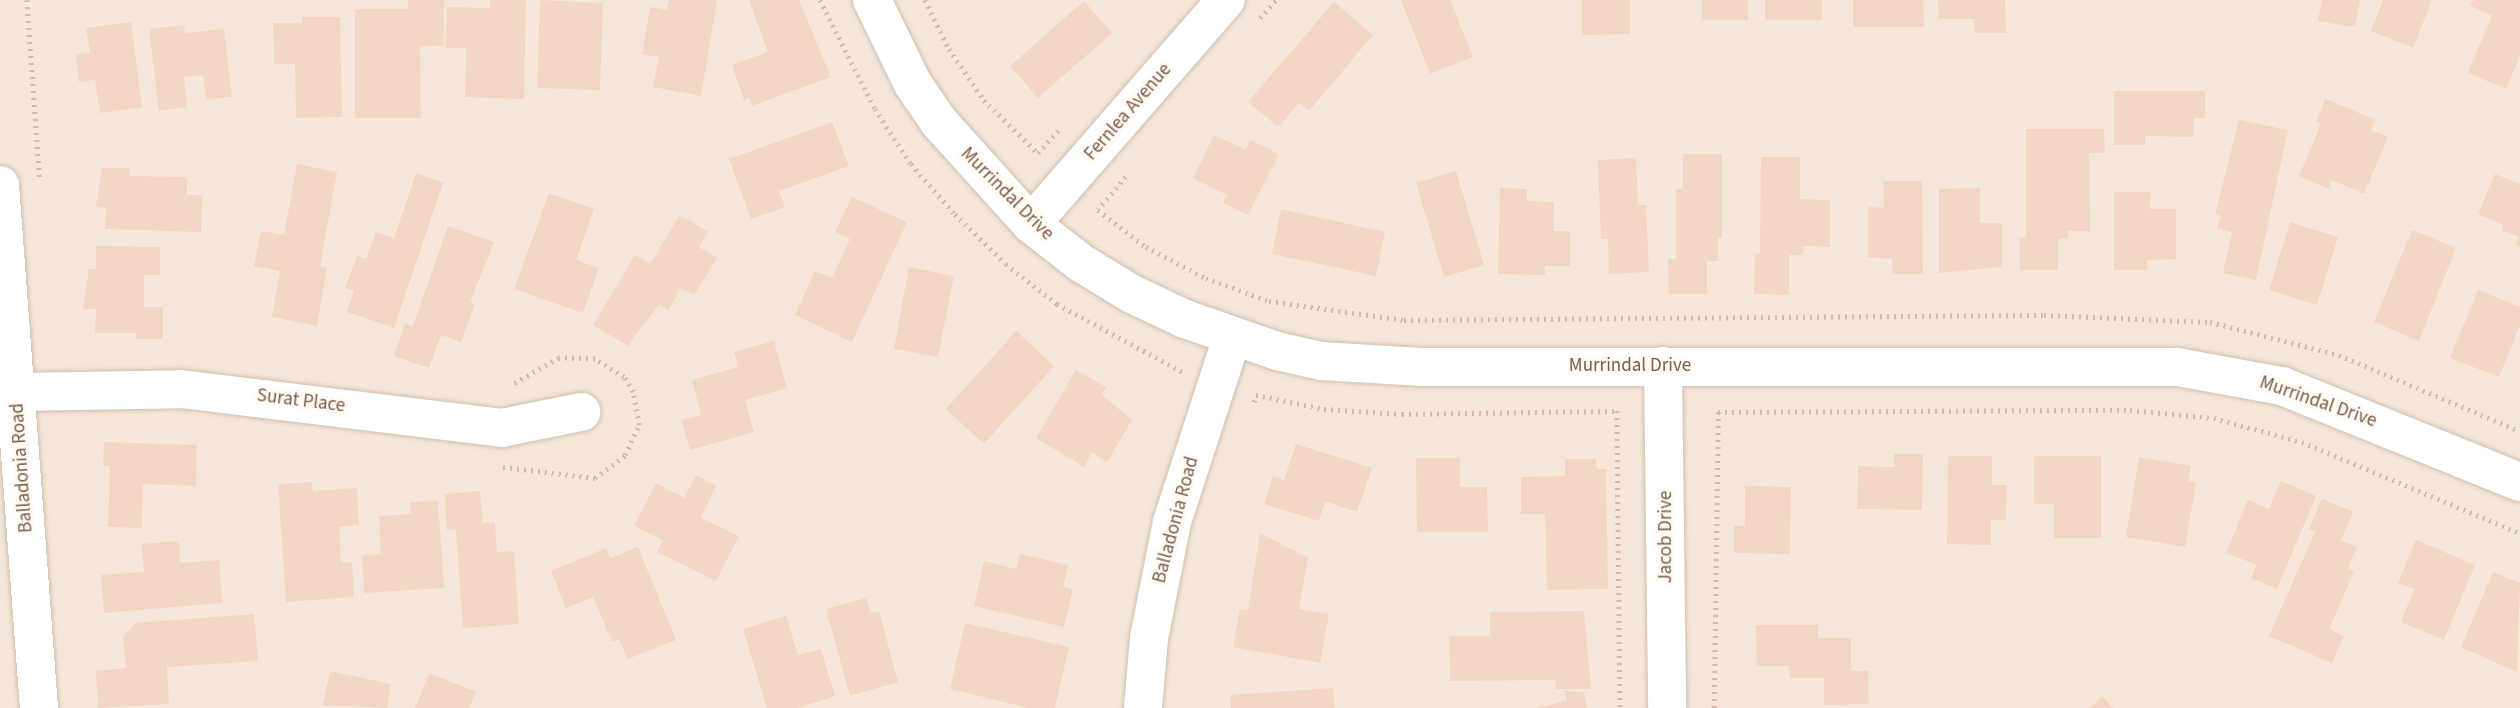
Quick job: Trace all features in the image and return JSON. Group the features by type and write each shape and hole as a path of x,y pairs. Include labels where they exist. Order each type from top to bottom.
{"street":[{"name":"Murrindal Drive","path":"872,0 913,84 939,122 1031,224 1081,264 1132,294 1232,337 1321,361 1365,365 2056,364 2191,368 2282,386 2520,482"},
{"name":"Fernlea Avenue","path":"1031,224 1226,0"},
{"name":"Balladonia Road","path":"0,186 18,392 39,708"},
{"name":"Balladonia Road","path":"1143,708 1149,638 1172,522 1232,337"},
{"name":"Jacob Drive","path":"1663,366 1667,708"},
{"name":"Surat Place","path":"18,392 181,388 502,428 581,412"}],"path":[{"path":"925,0 949,49 984,100 1038,153"},
{"path":"1098,210 1146,247 1206,278 1269,301 1339,314 1404,320 2044,315 2184,319 2252,329 2306,344 2520,431"},
{"path":"1252,407 1256,395 1324,409 1402,414 1617,411 1620,708"},
{"path":"1714,708 1718,412 2130,410 2214,418 2302,442 2520,533"}],"shaded area":[{"path":"0,0 2520,0 2520,708 0,708"}],"building":[{"path":"408,0 444,0 444,46 420,46 421,118 355,118 355,9 408,9"},
{"path":"490,0 526,0 524,99 465,97 466,48 445,48 447,7 490,8"},
{"path":"540,0 603,3 600,90 537,88"},
{"path":"669,0 717,0 701,96 653,87 659,57 642,54 650,7 667,10"},
{"path":"749,0 799,0 831,77 752,106 749,98 744,100 732,65 768,52"},
{"path":"1401,0 1450,0 1473,57 1430,74"},
{"path":"1582,0 1630,0 1630,34 1582,35"},
{"path":"1702,0 1748,0 1748,20 1702,20"},
{"path":"1765,0 1822,0 1822,20 1765,20"},
{"path":"1853,0 1923,0 1924,27 1853,27"},
{"path":"1938,0 2005,0 2006,33 1975,33 1974,19 1939,19"},
{"path":"2322,0 2360,0 2355,27 2318,21"},
{"path":"2383,0 2432,0 2413,48 2371,31"},
{"path":"2473,0 2520,0 2520,56 2506,89 2468,73 2492,15 2470,6"},
{"path":"1084,1 1112,33 1038,98 1010,66"},
{"path":"1334,2 1373,35 1309,111 1299,103 1278,127 1248,102"},
{"path":"302,17 340,17 342,117 296,118 295,64 274,64 273,23 302,23"},
{"path":"131,22 142,107 100,113 95,80 79,82 76,54 90,53 86,28"},
{"path":"184,25 185,33 224,29 232,97 206,99 203,75 184,77 187,107 159,111 149,29"},
{"path":"2114,91 2205,91 2205,118 2194,118 2193,137 2145,136 2145,145 2114,145"},
{"path":"2325,99 2376,120 2371,130 2388,137 2364,194 2332,180 2329,189 2299,176 2321,124 2316,122"},
{"path":"2239,120 2288,130 2256,280 2223,273 2232,232 2217,229 2220,216 2215,214"},
{"path":"832,122 849,166 779,191 785,207 751,219 729,159"},
{"path":"2026,129 2104,129 2105,153 2089,153 2090,231 2068,231 2068,238 2058,239 2058,270 2020,270 2019,238 2026,237"},
{"path":"1214,135 1246,150 1250,140 1279,154 1248,215 1223,203 1227,195 1193,178"},
{"path":"1683,154 1722,154 1722,238 1718,238 1718,261 1707,261 1707,294 1669,294 1668,259 1676,259 1676,189 1683,189"},
{"path":"1761,157 1800,157 1800,199 1830,200 1830,247 1803,246 1803,255 1789,255 1789,295 1754,294 1755,254 1760,253"},
{"path":"1636,158 1638,205 1646,205 1649,272 1609,274 1608,239 1601,239 1598,160"},
{"path":"297,164 337,172 320,266 327,268 317,326 272,317 280,271 254,266 261,231 284,235"},
{"path":"102,168 130,168 129,176 187,177 187,195 202,195 201,232 105,229 106,208 96,207"},
{"path":"1456,171 1484,265 1444,277 1416,183"},
{"path":"416,173 443,183 394,328 347,312 354,291 345,288 357,256 366,259 376,232 394,238"},
{"path":"2495,174 2520,184 2520,246 2516,244 2519,237 2502,230 2503,225 2478,214"},
{"path":"1883,181 1922,181 1923,274 1893,274 1892,259 1868,257 1868,207 1884,208"},
{"path":"1500,188 1527,189 1527,201 1554,202 1553,231 1570,231 1570,266 1545,266 1545,275 1498,274"},
{"path":"1980,188 1980,223 2002,223 2002,267 1939,273 1939,189"},
{"path":"2114,192 2151,192 2150,209 2176,209 2176,259 2147,260 2147,270 2114,270"},
{"path":"549,193 594,209 576,260 599,268 583,313 514,289"},
{"path":"852,197 907,222 852,342 795,315 815,271 832,278 850,239 835,232"},
{"path":"1281,209 1385,232 1376,276 1272,254"},
{"path":"680,215 708,232 699,247 717,258 694,295 681,288 668,310 659,304 628,346 593,325 635,255 650,264"},
{"path":"2290,222 2338,237 2317,305 2269,290"},
{"path":"448,226 494,242 470,302 475,304 461,342 441,335 429,368 394,356 405,324 413,326"},
{"path":"2412,230 2456,248 2419,341 2374,322"},
{"path":"96,246 160,247 160,275 144,275 144,307 163,307 163,339 136,339 136,333 95,333 96,309 83,309 89,269 96,269"},
{"path":"909,267 954,276 938,357 894,349"},
{"path":"2478,290 2520,307 2520,325 2499,377 2450,358"},
{"path":"1016,331 1054,366 984,444 946,409"},
{"path":"774,341 787,388 745,400 754,432 690,450 681,420 701,415 692,380 738,367 734,352"},
{"path":"1076,370 1106,387 1102,395 1132,420 1107,462 1092,452 1084,467 1036,438"},
{"path":"104,442 197,445 196,486 143,484 142,528 108,527 110,466 103,466"},
{"path":"1296,444 1372,468 1357,512 1325,501 1319,521 1264,504 1273,476 1284,480"},
{"path":"1894,454 1923,454 1922,510 1857,509 1858,466 1894,467"},
{"path":"1948,456 1992,456 1992,485 2007,485 2006,520 1991,520 1991,545 1947,544"},
{"path":"2034,456 2101,456 2101,538 2054,538 2054,504 2034,504"},
{"path":"2139,457 2191,466 2188,482 2196,483 2185,547 2126,537"},
{"path":"1416,458 1460,458 1460,487 1487,487 1488,532 1417,532"},
{"path":"1565,459 1596,459 1597,469 1606,469 1608,589 1547,590 1545,514 1521,514 1521,477 1565,476"},
{"path":"696,475 716,486 701,518 739,536 716,581 657,552 663,540 634,526 656,483 684,498"},
{"path":"2281,481 2316,496 2277,589 2251,578 2257,565 2226,553 2248,500 2269,509"},
{"path":"312,482 313,491 357,488 359,525 339,527 341,563 352,562 354,597 286,602 278,484"},
{"path":"1745,486 1791,487 1790,554 1734,553 1734,526 1745,526"},
{"path":"480,491 483,523 495,522 497,552 514,551 519,624 463,628 456,529 447,530 445,494"},
{"path":"2322,499 2353,512 2341,540 2357,547 2348,569 2354,572 2329,629 2344,636 2332,663 2269,636 2315,532 2309,529"},
{"path":"438,501 444,588 364,593 362,555 381,554 379,516 411,514 410,502"},
{"path":"1260,533 1308,558 1299,609 1329,614 1320,663 1233,647 1240,609 1248,610"},
{"path":"2416,540 2475,565 2444,640 2401,622 2414,589 2398,583"},
{"path":"179,541 180,563 219,560 222,603 104,613 101,575 144,572 142,544"},
{"path":"638,547 676,640 628,659 619,639 612,642 593,597 566,608 551,571 606,548 610,558"},
{"path":"1020,554 1068,565 1063,587 1073,589 1064,627 974,606 984,561 1016,569"},
{"path":"2493,572 2520,583 2517,672 2461,647"},
{"path":"866,598 871,613 879,611 898,682 850,696 826,609"},
{"path":"1584,611 1591,689 1555,689 1556,680 1450,681 1449,636 1490,636 1490,612"},
{"path":"254,614 258,661 167,667 169,704 98,708 96,671 126,668 123,637 135,623"},
{"path":"786,616 798,655 821,649 835,696 798,708 767,708 743,629"},
{"path":"965,623 1069,647 1055,708 1028,708 950,689"},
{"path":"1756,625 1818,625 1818,638 1851,638 1851,671 1868,671 1869,704 1824,705 1824,678 1790,678 1789,666 1757,666"},
{"path":"330,671 391,684 387,708 323,705"},
{"path":"430,673 476,692 469,708 415,708"},
{"path":"1333,688 1335,708 1231,708 1230,695"},
{"path":"1564,691 1584,692 1587,708 1535,708 1567,701"},
{"path":"2102,696 2113,708 2090,708"}]}
